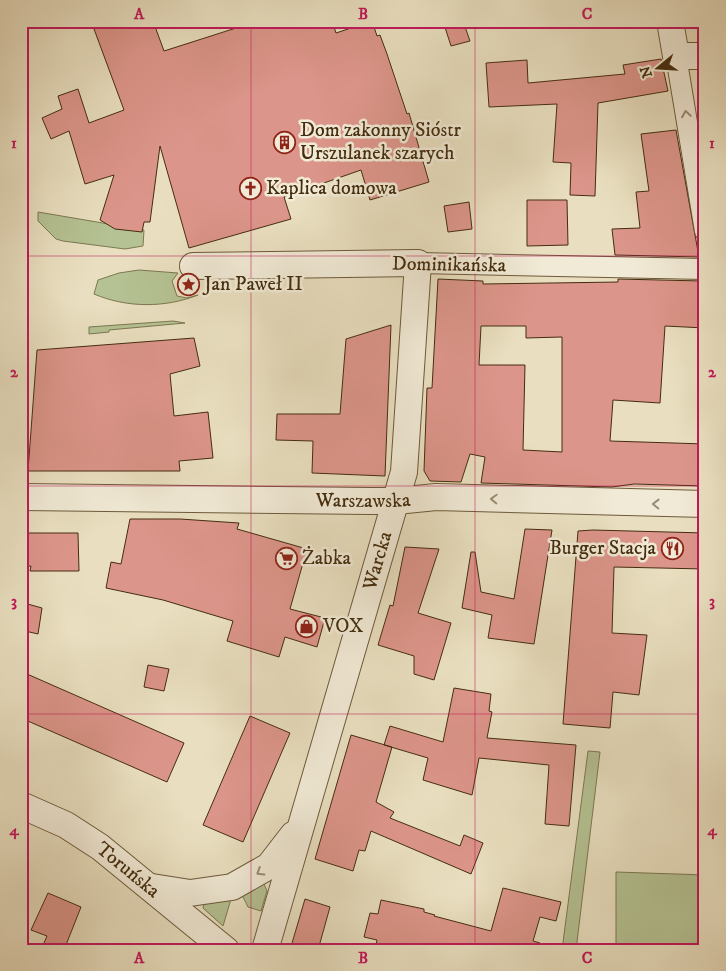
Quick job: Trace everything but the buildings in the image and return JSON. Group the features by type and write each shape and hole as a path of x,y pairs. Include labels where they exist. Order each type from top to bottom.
{"street":[{"path":"670,21 705,231"},
{"path":"676,56 705,56"},
{"name":"Dominikańska","path":"193,266 418,264 705,269"},
{"name":"Warcka","path":"266,950 404,472 418,264"},
{"name":"Warszawska","path":"21,498 396,501 436,497 705,504"},
{"name":"Toruńska","path":"21,805 66,825 100,847 226,950"},
{"name":"Warcka","path":"151,887 190,893 232,887 269,866 302,823"}],"green space":[{"path":"38,212 144,230 143,246 125,249 56,239 38,221"},
{"path":"139,270 178,273 172,281 177,296 187,298 198,295 185,299 172,302 146,305 120,302 94,294 98,280 119,273"},
{"path":"173,321 185,323 109,330 109,332 89,334 89,327"},
{"path":"588,751 600,752 576,950 562,950"},
{"path":"616,872 705,875 705,950 616,950"},
{"path":"264,884 267,891 261,911 248,907 240,891"},
{"path":"231,899 223,926 203,908 204,903"}],"place":[{"name":"Dom zakonny Sióstr Urszulanek szarych","path":"284,142"},
{"name":"Kaplica domowa","path":"250,188"},
{"name":"Jan Paweł II","path":"188,284"},
{"name":"Burger Stacja","path":"672,548"},
{"name":"Żabka","path":"286,558"},
{"name":"VOX","path":"307,626"}]}
